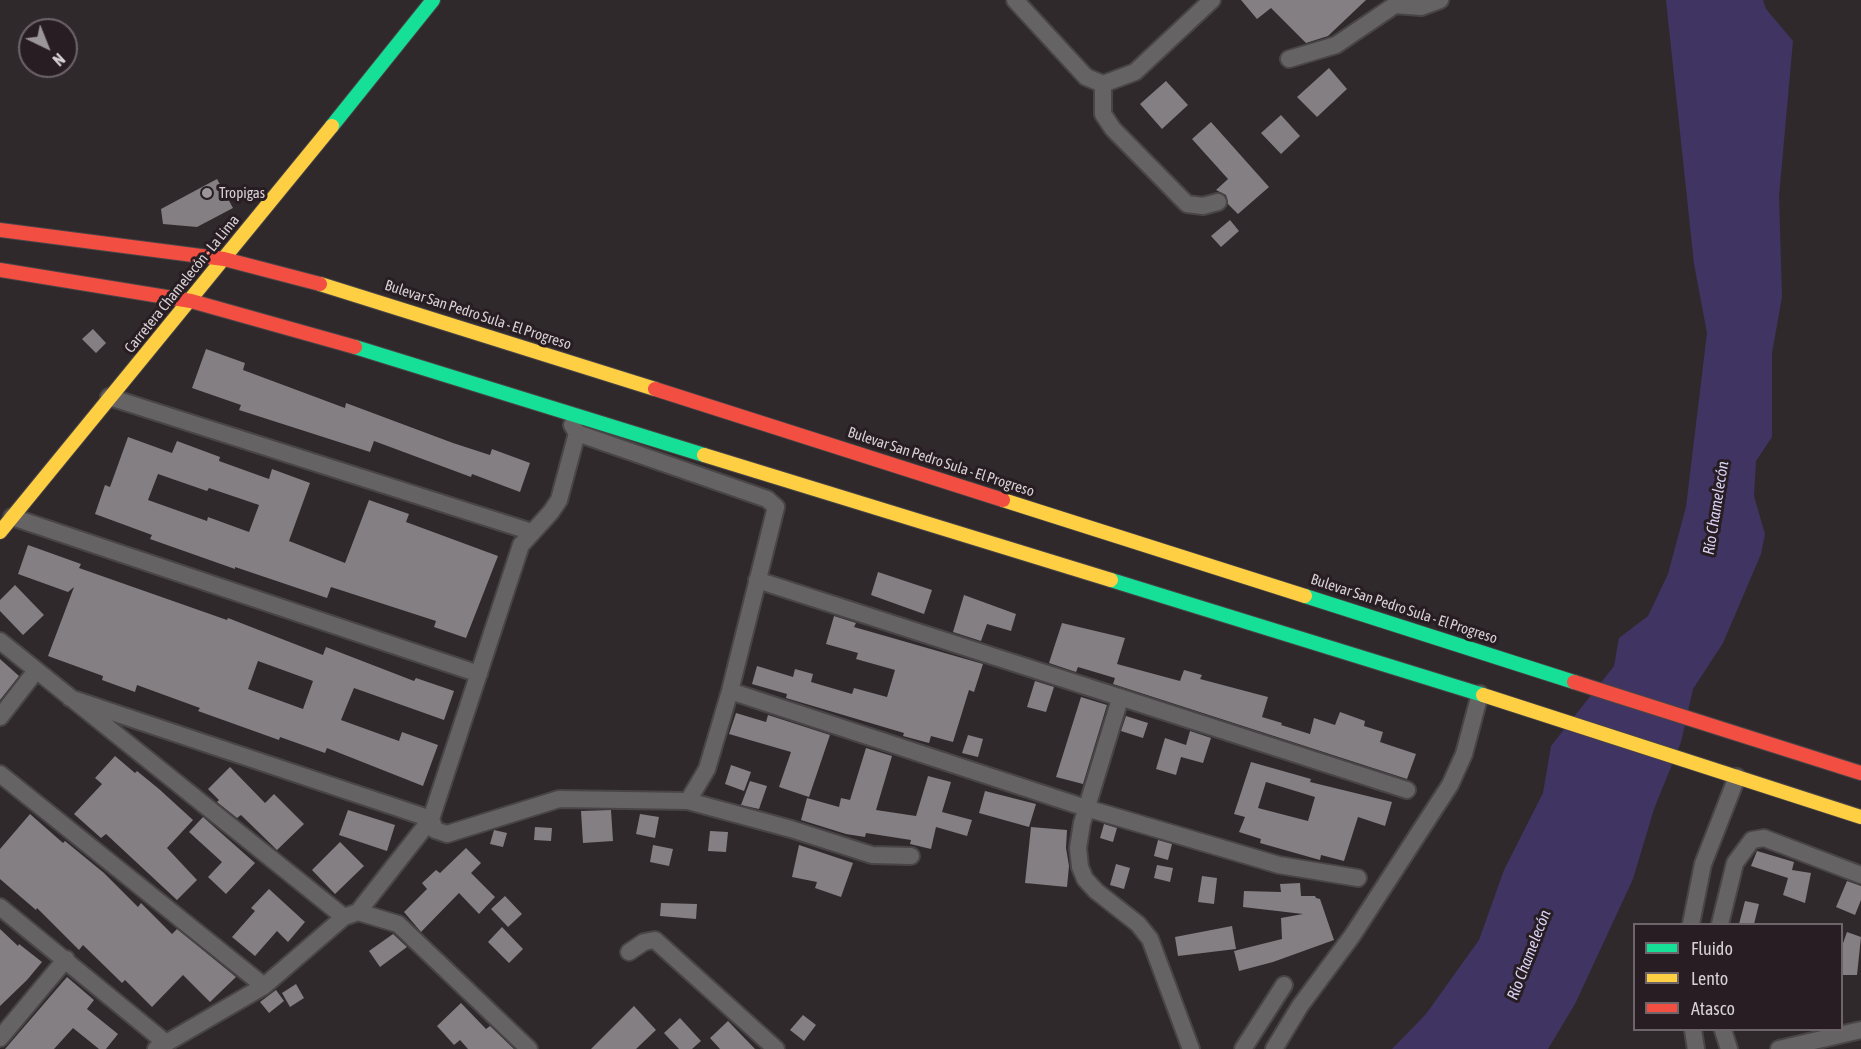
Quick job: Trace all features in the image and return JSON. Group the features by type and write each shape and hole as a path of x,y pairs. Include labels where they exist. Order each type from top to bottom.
{"main road":[{"name":"Carretera Chamelecón - La Lima","path":"0,532 109,397 191,301 433,0"},
{"name":"Bulevar San Pedro Sula - El Progreso","path":"0,230 224,259 359,295 1861,773"},
{"path":"0,270 191,301 277,323 1480,694 1861,817"}],"street":[{"path":"1015,0 1086,77 1103,84 1135,72 1212,0"},
{"path":"1289,59 1336,45 1395,5 1421,7 1440,0"},
{"path":"1103,84 1103,114 1113,129 1187,204 1203,206 1218,202"},
{"path":"109,397 532,532"},
{"path":"562,411 577,433 767,500 776,507 775,519 757,580 730,691 706,769 688,801"},
{"path":"0,907 66,959 161,1046 264,986 351,915 431,819 521,544 559,500 577,433"},
{"path":"12,518 479,674"},
{"path":"757,580 1407,790"},
{"path":"0,641 35,672 351,915 398,924 529,1049"},
{"path":"0,717 35,672"},
{"path":"730,691 1086,808 1279,865 1358,878"},
{"path":"1274,1049 1300,1006 1352,936 1450,785 1464,754 1480,694"},
{"path":"70,698 431,819"},
{"path":"1120,699 1086,808 1078,848 1083,873 1096,891 1137,924 1150,939 1180,1025 1191,1049"},
{"path":"0,774 264,986"},
{"path":"1691,923 1703,864 1737,777"},
{"path":"431,819 435,830 447,834 559,799 688,801 872,855 911,856"},
{"path":"1719,923 1735,863 1752,840 1764,838 1861,875"},
{"path":"629,952 644,942 655,939 776,1049"},
{"path":"0,1038 66,959"},
{"path":"1243,1049 1284,985"},
{"path":"1779,1049 1861,1030"},
{"path":"1693,1031 1696,1049"},
{"path":"1724,1031 1729,1049"}],"water":[{"name":"Río Chamelecón","path":"1666,0 1763,0 1766,9 1793,41 1779,196 1782,297 1772,353 1772,437 1756,461 1754,496 1765,534 1761,554 1723,643 1693,689 1681,742 1654,809 1633,879 1575,1004 1548,1049 1392,1049 1426,1014 1479,940 1504,870 1543,793 1551,746 1614,666 1619,638 1648,616 1668,574 1686,507 1707,333 1694,264"}],"building":[{"path":"1241,0 1366,0 1328,36 1306,43 1271,8 1257,19"},
{"path":"1329,68 1347,89 1317,117 1297,97"},
{"path":"1166,81 1188,105 1162,129 1140,104"},
{"path":"1281,115 1300,136 1281,154 1261,133"},
{"path":"1211,122 1269,187 1238,214 1228,204 1226,195 1216,190 1228,179 1192,139"},
{"name":"Tropigas","path":"217,179 233,208 197,227 163,224 161,209"},
{"path":"1230,220 1239,231 1221,247 1211,236"},
{"path":"93,329 106,343 96,353 82,339"},
{"path":"206,349 245,363 243,370 345,408 346,403 453,443 490,455 492,449 530,463 520,492 472,474 471,477 374,441 370,452 239,410 241,405 192,388"},
{"path":"128,437 172,453 177,441 220,457 219,461 269,479 272,469 310,483 289,541 345,563 369,500 409,514 406,522 498,556 466,638 434,627 436,621 331,587 327,598 150,539 152,535 95,514 105,485 110,487","holes":["158,474 207,491 209,488 259,505 249,532 208,517 207,521 148,500"]},
{"path":"28,545 81,564 79,568 227,620 228,618 323,655 326,647 414,681 416,678 454,691 444,720 354,688 341,720 399,741 402,732 438,745 423,786 327,748 325,753 280,737 279,740 198,711 200,708 137,685 135,692 102,680 103,676 48,656 74,587 68,592 18,574","holes":["258,661 313,681 303,709 248,689"]},
{"path":"878,572 932,590 924,614 871,595"},
{"path":"15,585 44,615 23,635 0,611 0,600"},
{"path":"964,595 1016,614 1011,631 987,624 981,641 953,632"},
{"path":"834,616 856,623 854,627 983,664 974,692 969,690 953,742 931,736 929,743 903,736 904,733 786,698 787,694 752,684 757,666 793,677 795,669 813,674 811,682 852,694 854,688 887,697 895,670 856,659 858,653 826,644"},
{"path":"1062,623 1125,638 1117,664 1180,681 1184,670 1202,675 1200,679 1268,697 1262,717 1282,723 1281,725 1310,734 1314,718 1335,725 1340,712 1365,721 1364,726 1383,732 1380,742 1416,754 1407,779 1113,684 1115,678 1078,667 1076,672 1049,663"},
{"path":"0,659 19,676 0,700"},
{"path":"1035,681 1054,687 1046,712 1027,707"},
{"path":"1081,697 1107,705 1083,784 1056,777"},
{"path":"736,713 766,722 768,715 830,735 809,797 779,787 791,752 729,734"},
{"path":"1126,716 1148,723 1143,738 1121,731"},
{"path":"1190,731 1211,738 1203,763 1181,757 1176,775 1156,769 1165,738 1186,745"},
{"path":"968,735 983,739 978,757 962,753"},
{"path":"866,748 892,756 876,810 916,816 928,776 951,782 942,812 972,820 967,836 936,827 931,849 910,844 911,840 866,833 865,837 846,834 801,820 807,798 839,807 841,798 850,800"},
{"path":"115,756 159,789 193,820 167,848 197,880 177,900 106,834 101,838 74,814 102,784 95,778"},
{"path":"1251,762 1311,779 1310,782 1392,802 1385,826 1358,817 1344,861 1321,855 1320,860 1260,843 1261,839 1239,832 1245,817 1234,814","holes":["1266,782 1315,797 1308,821 1258,808"]},
{"path":"731,765 751,772 744,791 725,784"},
{"path":"230,767 265,803 274,794 304,824 277,850 241,815 237,818 217,802 219,800 208,789"},
{"path":"750,781 767,786 759,809 741,805"},
{"path":"985,791 1036,804 1029,827 979,813"},
{"path":"348,810 395,825 387,851 339,835"},
{"path":"611,810 613,841 583,843 581,811"},
{"path":"30,814 63,843 65,841 104,873 138,907 141,903 172,934 177,929 236,977 210,1002 183,975 152,1007 125,980 122,983 83,945 79,950 37,908 36,910 0,879 0,849"},
{"path":"640,814 659,817 655,838 636,834"},
{"path":"203,817 255,863 226,894 208,877 222,862 189,832"},
{"path":"1104,824 1117,828 1113,842 1100,838"},
{"path":"535,827 552,828 551,841 534,840"},
{"path":"1031,827 1067,830 1066,848 1069,866 1067,887 1025,883"},
{"path":"494,830 507,833 503,847 490,844"},
{"path":"710,831 728,832 726,852 708,851"},
{"path":"1158,840 1172,844 1168,860 1154,856"},
{"path":"340,842 364,866 335,894 312,870"},
{"path":"653,845 673,849 669,866 650,862"},
{"path":"799,845 853,863 841,897 815,888 817,882 792,877"},
{"path":"466,848 481,863 471,873 495,897 479,914 459,893 421,932 404,912 427,889 422,883 436,870 440,873"},
{"path":"1757,851 1794,862 1792,870 1811,873 1805,903 1783,895 1788,878 1751,866"},
{"path":"1116,864 1130,868 1124,889 1110,885"},
{"path":"1157,865 1173,868 1170,882 1154,878"},
{"path":"1202,876 1217,878 1214,904 1198,902"},
{"path":"1847,881 1861,886 1861,900 1855,915 1836,907"},
{"path":"1300,883 1301,896 1315,896 1320,899 1334,940 1273,962 1239,971 1234,951 1282,939 1281,918 1303,914 1243,907 1244,891 1281,892 1280,884"},
{"path":"269,889 305,922 288,942 277,931 255,956 232,937 255,911 251,908"},
{"path":"505,896 522,914 508,927 491,909"},
{"path":"1745,901 1759,904 1754,923 1739,923"},
{"path":"661,903 697,904 696,919 660,916"},
{"path":"1232,926 1236,949 1178,956 1175,937"},
{"path":"502,927 523,949 509,963 488,942"},
{"path":"0,929 18,946 19,944 42,962 0,1006"},
{"path":"1847,932 1861,937 1857,975 1843,975 1843,943"},
{"path":"393,934 407,947 380,967 369,951"},
{"path":"67,977 94,1000 87,1009 118,1034 106,1049 99,1049 73,1028 54,1049 5,1049"},
{"path":"296,984 304,998 290,1007 282,993"},
{"path":"276,990 284,1001 269,1013 260,1002"},
{"path":"461,1003 486,1029 490,1026 514,1049 468,1049 460,1040 454,1045 437,1026"},
{"path":"634,1006 656,1030 636,1049 591,1049"},
{"path":"803,1015 816,1025 804,1041 790,1030"},
{"path":"680,1018 701,1041 692,1049 679,1049 664,1033"},
{"path":"728,1021 755,1049 720,1049 710,1038"}],"traffic: fast":[{"path":"332,126 433,0"},
{"path":"355,347 704,455"},
{"path":"1111,580 1483,695"},
{"path":"1305,596 1574,682"}],"traffic: slow":[{"path":"0,532 332,126"},
{"path":"320,284 655,389"},
{"path":"704,455 1111,580"},
{"path":"1003,500 1305,596"},
{"path":"1483,695 1861,817"}],"traffic: jam":[{"path":"0,230 224,259 320,284"},
{"path":"0,270 191,301 355,347"},
{"path":"655,389 1003,500"},
{"path":"1574,682 1861,773"}],"place":[{"name":"Tropigas","path":"207,193"}]}
